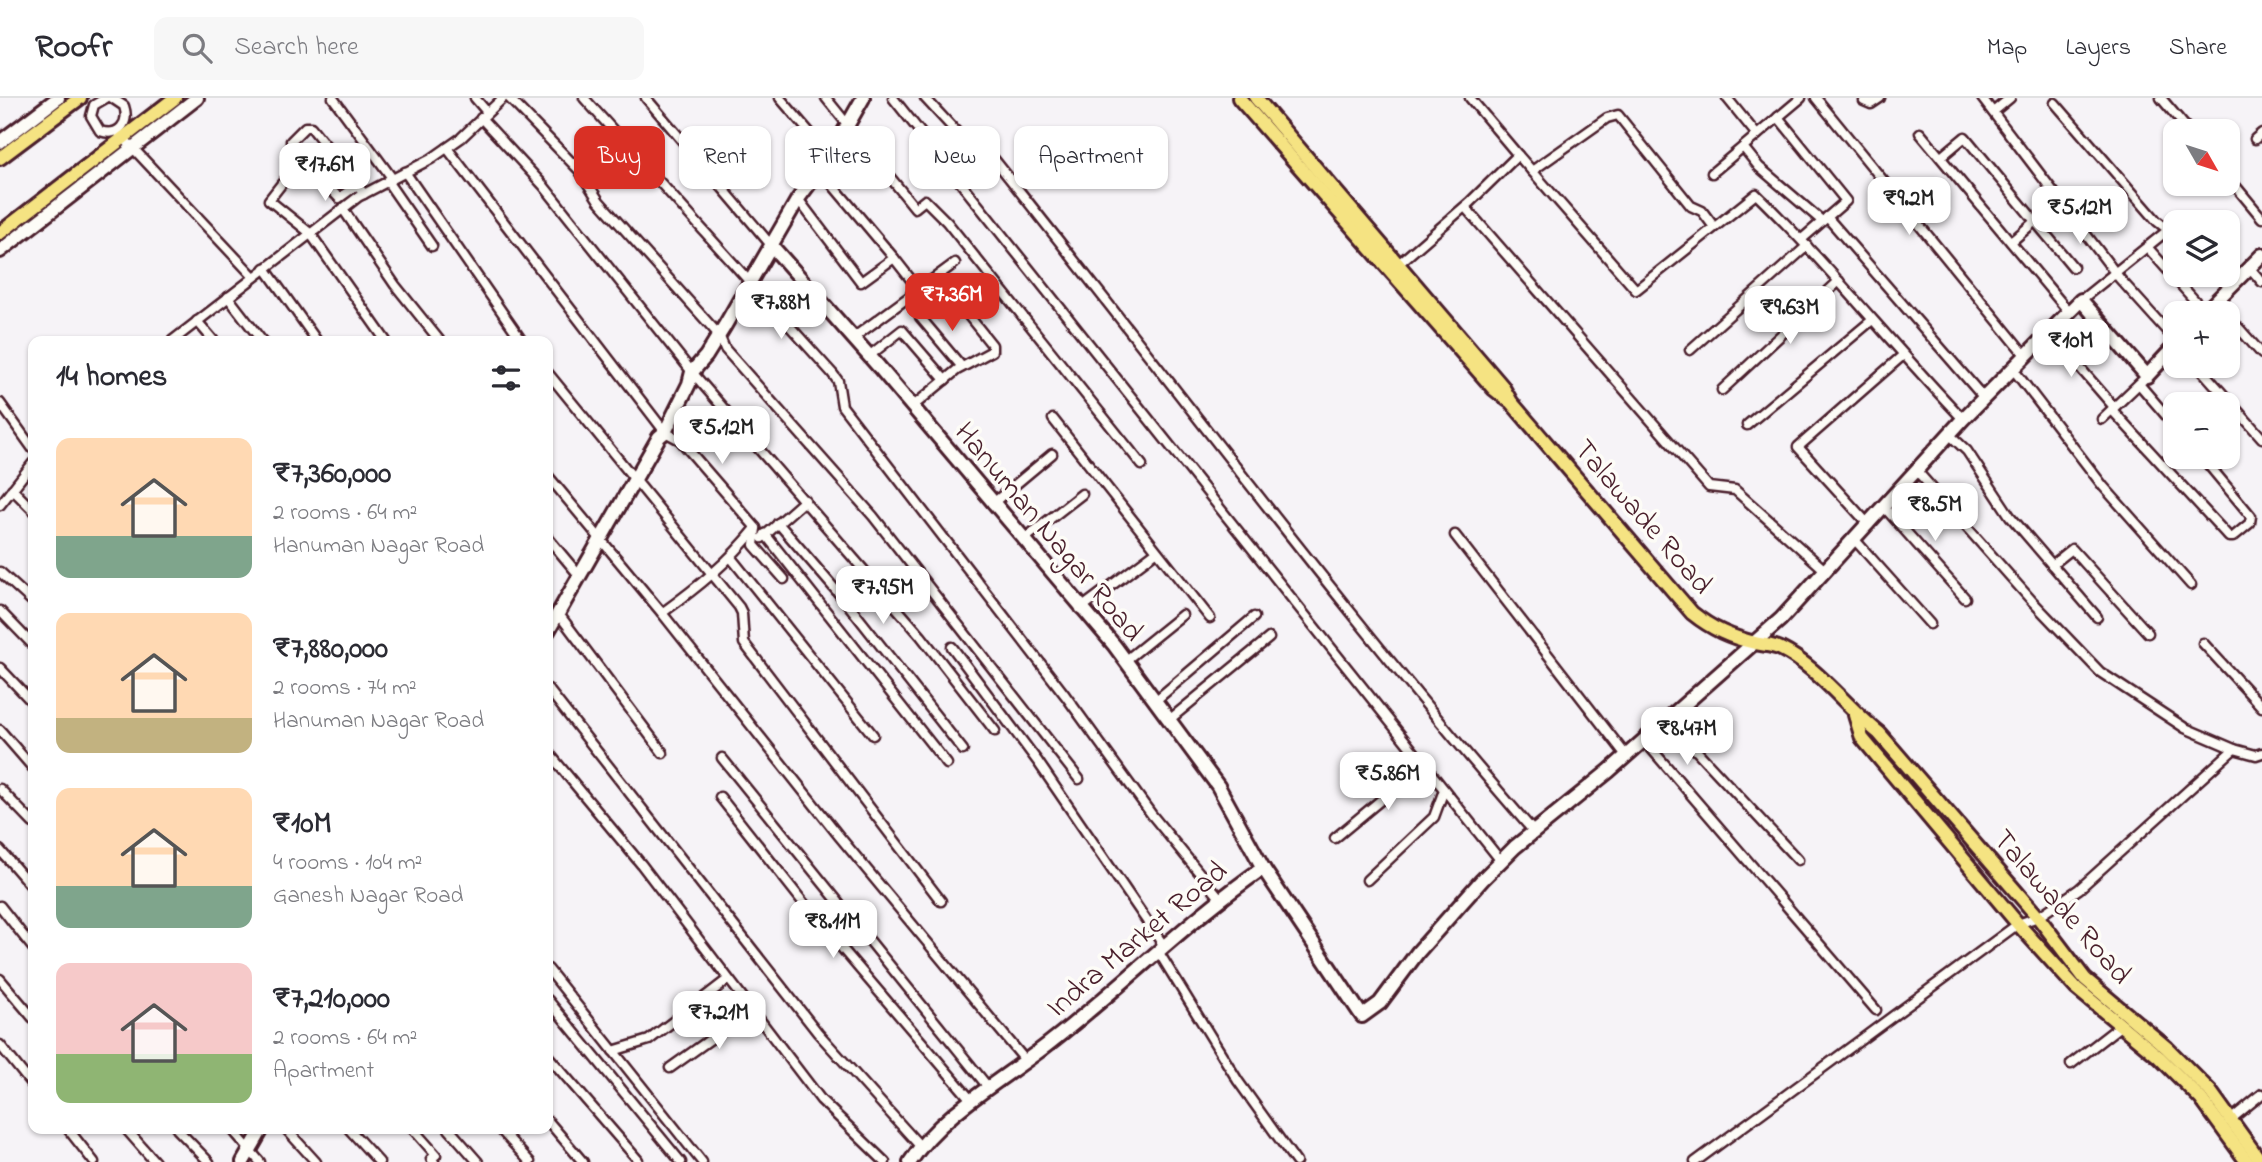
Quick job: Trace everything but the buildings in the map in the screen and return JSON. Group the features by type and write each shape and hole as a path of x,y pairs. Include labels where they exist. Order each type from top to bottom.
{"main road":[{"path":"0,158 80,98"},
{"path":"0,233 120,135 176,98"},
{"name":"Talawade Road","path":"1239,98 1395,267"},
{"name":"Talawade Road","path":"1256,98 1494,389 1511,402 1692,613 1711,628 1780,649 1808,667 1855,714 1879,733 2038,917 2085,979 2167,1048 2210,1091 2247,1162"},
{"name":"Talawade Road","path":"1855,714 1863,738 2018,924 2076,988 2159,1057 2227,1123 2261,1162"}],"street":[{"path":"0,142 58,98"},
{"path":"106,98 91,102 91,116 95,127 105,133 120,135 254,277"},
{"path":"112,98 120,102 126,111 120,135"},
{"path":"0,251 197,98"},
{"path":"333,98 432,246"},
{"path":"475,98 484,115 692,372 920,636 995,731"},
{"path":"182,336 197,321 364,194 447,148 503,98"},
{"path":"509,98 579,170 599,201 719,335 724,349 873,516 1079,779"},
{"path":"584,98 751,281 765,303 832,373 838,381 842,406 1065,695 1152,815 1220,898"},
{"path":"646,98 771,245"},
{"path":"780,98 804,126"},
{"path":"826,98 915,208 925,200 947,222 1142,465"},
{"path":"847,125 863,98"},
{"path":"893,98 1502,861"},
{"path":"925,98 976,153 994,159 1166,374 1352,617 1534,832"},
{"path":"1470,98 1636,290 1756,194 1805,242 1902,356 1963,419"},
{"path":"1727,98 1757,135"},
{"path":"1713,173 1801,98"},
{"path":"1816,98 2026,356"},
{"path":"1864,101 1871,104 1880,98"},
{"path":"1982,98 2163,326"},
{"path":"1993,112 2010,98"},
{"path":"2161,98 2179,119"},
{"path":"2055,103 2163,224"},
{"path":"1532,172 1607,118 1618,115 1691,206 1702,211 1714,227"},
{"path":"1690,350 1805,242 1824,219 1846,201 1778,117"},
{"path":"357,185 339,198 291,148 291,141 304,127 311,127 357,185 364,194"},
{"path":"1920,133 2069,312"},
{"path":"1941,157 1965,137 2073,267"},
{"path":"1743,147 1759,167 1824,219 1984,398"},
{"path":"447,148 665,432 680,440 756,528 754,545 784,579"},
{"path":"1395,267 1518,155"},
{"path":"294,168 269,201 310,233 382,336"},
{"path":"405,172 519,336"},
{"path":"553,621 598,539 659,437 665,432 689,384 692,372 719,335 806,189"},
{"path":"836,189 916,286 911,295"},
{"path":"2240,191 2262,218"},
{"path":"798,199 861,282 894,258"},
{"path":"1465,206 1709,487 1735,489 1826,571"},
{"path":"343,209 395,285 436,336"},
{"path":"2011,242 2034,222"},
{"path":"2163,238 2081,300 2163,409"},
{"name":"Hanuman Nagar Road","path":"771,245 869,356 1125,661 1218,786 1264,868"},
{"path":"2148,248 2195,301"},
{"path":"2240,276 2262,255"},
{"path":"853,338 955,263"},
{"path":"2249,267 2262,282"},
{"path":"265,268 313,336"},
{"path":"1722,390 1839,281"},
{"path":"2217,301 2230,287"},
{"path":"228,297 258,336"},
{"path":"912,407 962,367 990,353 993,348 956,300"},
{"name":"Indra Market Road","path":"910,1162 920,1146 988,1087 1051,1042 1220,898 1264,868 1362,1016 1380,1003 1426,943 1502,861 1781,619 1963,419 2081,300"},
{"path":"920,317 962,367"},
{"path":"197,321 210,336"},
{"path":"1747,425 1871,321"},
{"path":"2240,329 2262,354"},
{"path":"869,356 902,330 945,380"},
{"path":"2049,332 2163,464"},
{"path":"1868,525 1798,447 1902,356"},
{"path":"2102,419 2163,359"},
{"path":"2013,369 2103,486 2191,585"},
{"path":"2209,378 2262,438"},
{"path":"553,379 742,614 744,643 941,901"},
{"path":"0,403 28,442"},
{"path":"1054,419 1210,618"},
{"path":"1950,435 1967,452 2010,516 2097,617"},
{"path":"992,504 1052,454"},
{"path":"0,505 28,469"},
{"path":"2168,469 2229,537 2233,537 2250,523 2251,516 2212,469"},
{"path":"1916,470 2032,601 2100,672 2185,728 2234,750 2256,755 2262,753"},
{"path":"553,482 662,613 839,836 1025,1060"},
{"path":"12,489 28,505"},
{"path":"1023,540 1083,495"},
{"path":"754,545 804,499"},
{"path":"1884,507 1965,598"},
{"path":"778,523 847,603 963,750"},
{"path":"662,613 732,559 756,528"},
{"path":"765,534 947,764"},
{"path":"1455,535 1625,754"},
{"path":"1855,540 1930,624"},
{"path":"553,543 578,574"},
{"path":"2052,565 2072,549 2148,633"},
{"path":"1080,609 1156,552"},
{"path":"732,559 873,735"},
{"path":"0,572 28,597"},
{"path":"0,611 28,641"},
{"path":"558,613 663,753"},
{"path":"1125,661 1182,615"},
{"path":"1155,701 1254,617"},
{"path":"1169,720 1269,638"},
{"path":"2203,643 2262,707"},
{"path":"951,648 1038,762 1161,948 1238,1081 1296,1162"},
{"path":"0,668 28,698"},
{"path":"553,695 818,1033 920,1146"},
{"path":"1666,718 1798,860"},
{"path":"0,730 28,762"},
{"path":"1643,739 1876,1010"},
{"path":"1695,1162 2018,924 2038,917 2079,889 2234,750"},
{"path":"553,758 641,864 750,1011 821,1100 885,1162"},
{"path":"722,758 988,1087"},
{"path":"1335,838 1423,765"},
{"path":"0,789 28,818"},
{"path":"1367,880 1434,817 1444,790"},
{"path":"720,797 807,906 972,1101"},
{"path":"0,850 28,882"},
{"path":"0,906 28,942"},
{"path":"553,976 702,1162"},
{"path":"0,979 28,1012"},
{"path":"613,1051 649,1040 727,980"},
{"path":"553,1006 681,1162"},
{"path":"670,1068 750,1011"},
{"path":"2071,1064 2120,1026"},
{"path":"0,1045 28,1080"},
{"path":"553,1062 638,1160"},
{"path":"2227,1123 2262,1094"},
{"path":"553,1127 583,1162"},
{"path":"72,1134 94,1162"},
{"path":"131,1134 155,1162"},
{"path":"182,1134 209,1162"},
{"path":"236,1134 261,1162"},
{"path":"243,1162 259,1134"},
{"path":"291,1134 316,1162"},
{"path":"354,1134 379,1162"},
{"path":"417,1134 436,1155 431,1159 434,1162"},
{"path":"453,1134 478,1162"},
{"path":"505,1134 530,1162"}]}
